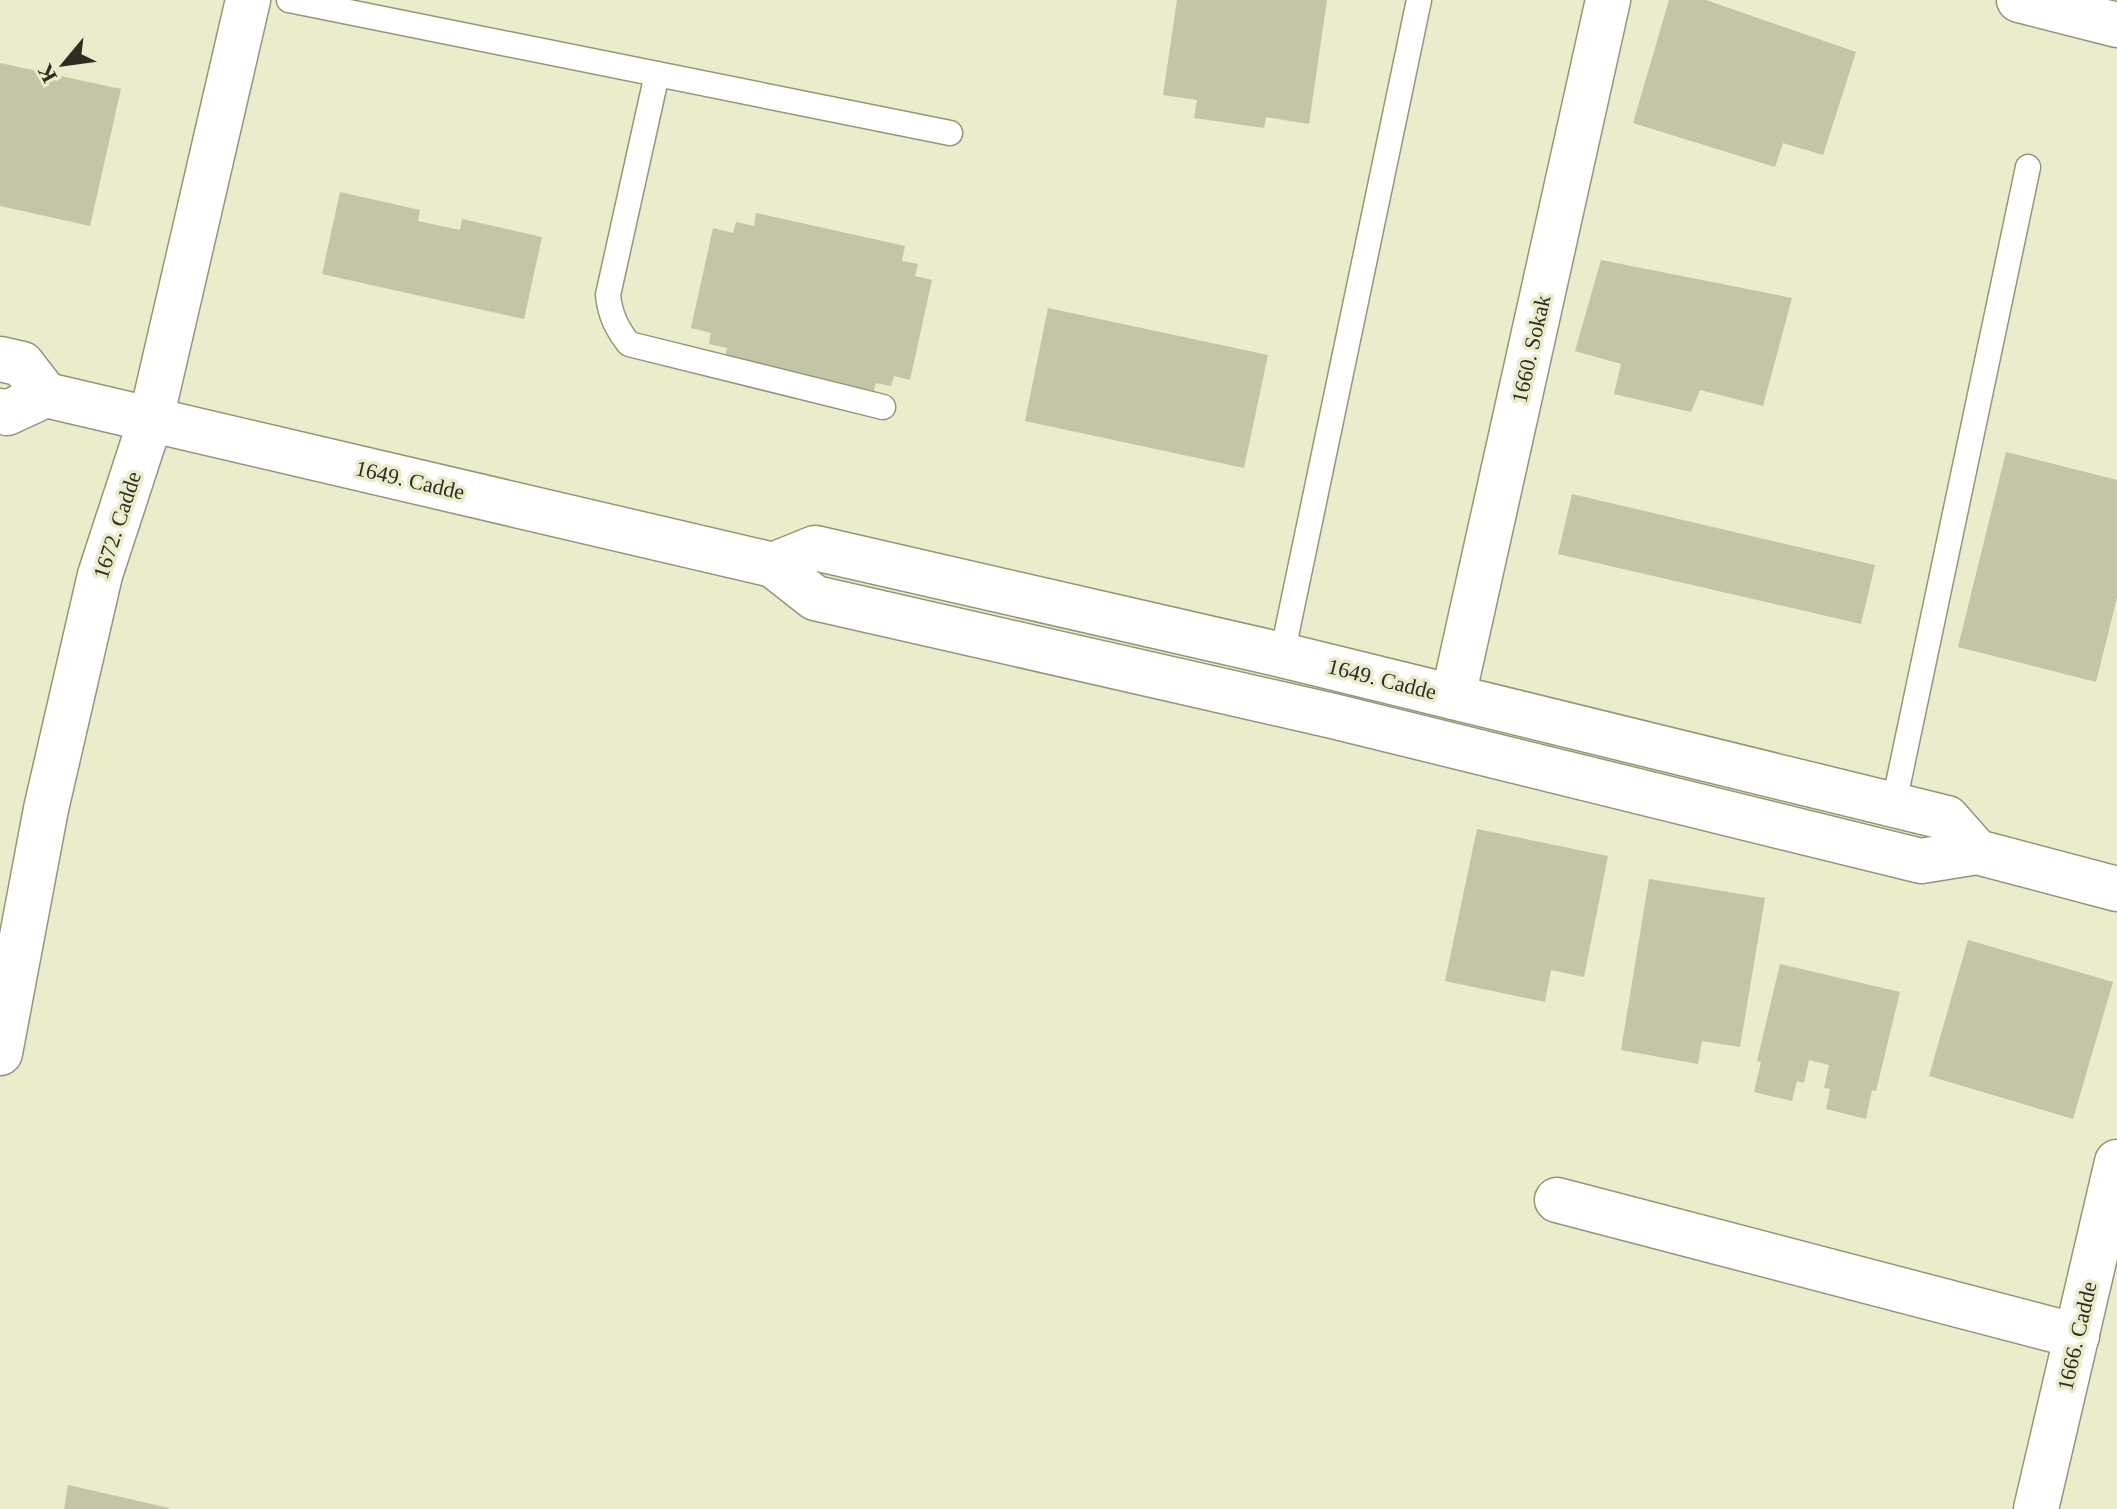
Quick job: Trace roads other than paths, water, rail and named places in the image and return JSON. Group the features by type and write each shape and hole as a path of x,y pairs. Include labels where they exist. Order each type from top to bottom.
{"street":[{"name":"1672. Cadde","path":"0,1053 46,809 100,575 151,419 248,0"},
{"name":"1660. Sokak","path":"1453,697 1608,0"},
{"path":"2019,0 2117,25"},
{"path":"0,359 22,364 46,395 7,413 0,411"},
{"name":"1649. Cadde","path":"46,395 773,565 815,598 1333,716 1921,861 1977,852 2117,889"},
{"name":"1649. Cadde","path":"773,565 815,548 1282,655 1947,818 1977,852"},
{"name":"1666. Cadde","path":"2036,1509 2117,1162"},
{"path":"1557,1200 2077,1336"}],"lane":[{"path":"289,0 950,133"},
{"path":"1282,655 1419,0"},
{"path":"657,74 608,295 610,310 621,334 629,344 883,407"},
{"path":"1894,803 2028,167"}]}
